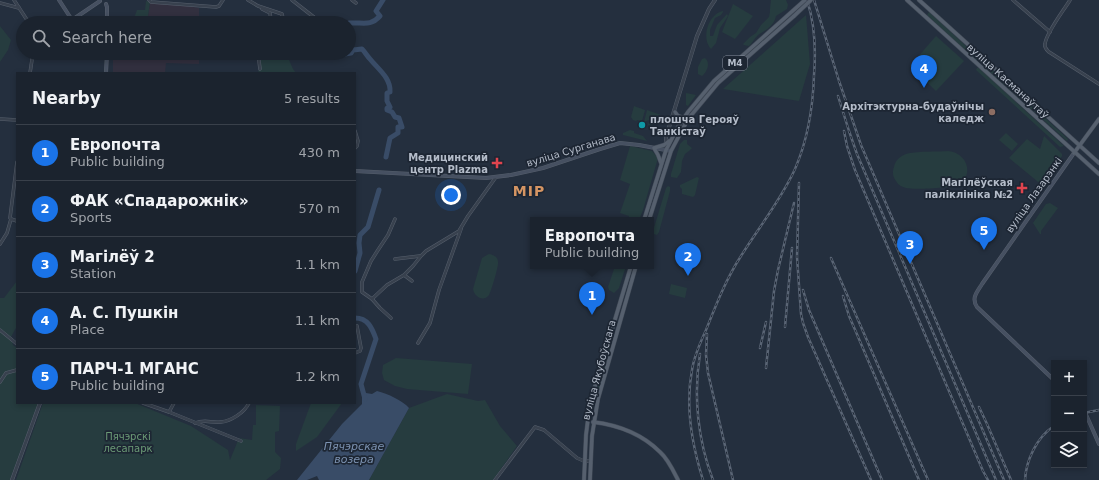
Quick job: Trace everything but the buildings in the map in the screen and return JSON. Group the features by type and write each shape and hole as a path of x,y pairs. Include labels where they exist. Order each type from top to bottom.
{"main road":[{"path":"59,0 69,16"},
{"path":"78,16 100,0 102,4 107,2 107,16"},
{"name":"М4","path":"793,14 805,0"},
{"name":"М4","path":"650,217 671,140 686,119 718,84 793,14 811,0"},
{"name":"вуліца Касманаўтаў","path":"907,0 1074,153 1099,174"},
{"name":"вуліца Касманаўтаў","path":"918,0 1099,163"},
{"path":"106,60 106,72"},
{"path":"675,112 678,116 686,119"},
{"name":"М4","path":"645,217 661,164 686,119"},
{"name":"вуліца Лазарэнкі","path":"1051,377 977,307 974,303 975,296 1099,119"},
{"path":"661,164 654,148 666,144 671,140"},
{"name":"вуліца Сурганава","path":"356,171 480,178 496,177 531,172 600,148 620,143 668,150"},
{"name":"вуліца Якубоўскага","path":"584,480 584,460 590,402 630,269"},
{"name":"вуліца Якубоўскага","path":"590,480 593,422 598,399 635,269"},
{"path":"1087,417 1099,444"},
{"path":"587,422 616,427 631,432 644,439 660,452 668,462 678,480"}],"street":[{"path":"14,0 25,16"},
{"path":"149,0 151,2 216,7 219,6 223,0"},
{"path":"182,4 185,0"},
{"path":"248,0 270,13 270,16"},
{"path":"292,0 312,16"},
{"path":"352,0 356,3"},
{"path":"668,150 666,137 675,112 697,36 704,19 715,0"},
{"path":"1013,0 1050,32"},
{"path":"1070,0 1050,32 1045,43 1046,49 1099,84"},
{"path":"0,3 20,8"},
{"path":"258,6 282,14 282,16"},
{"path":"30,72 32,60"},
{"path":"259,60 260,69"},
{"path":"0,119 16,120"},
{"path":"356,134 358,141 356,147"},
{"path":"0,244 8,233 11,219 16,170"},
{"path":"418,343 430,323 439,290 462,227 468,216 496,177"},
{"path":"11,219 16,221"},
{"path":"390,318 372,299 362,292 362,282 371,261 388,235 395,220"},
{"path":"372,299 387,285 404,275 421,256 459,231 462,227"},
{"path":"395,259 421,256"},
{"path":"404,275 412,281"},
{"path":"356,353 360,351 361,348 357,326"},
{"path":"0,330 16,343"},
{"path":"0,382 6,373 16,370"},
{"path":"12,480 40,404"},
{"path":"146,404 241,441"},
{"path":"169,412 173,404"},
{"path":"195,423 203,421 225,421 242,412 248,404"},
{"path":"495,480 535,427 544,430 578,458 591,461"}],"shaded area":[{"path":"150,2 199,8 199,16 148,16"},
{"path":"113,60 199,60 199,64 166,63 165,72 113,72"}],"green space":[{"path":"771,0 786,0 788,5 787,9 776,16 772,25 758,35 749,46 744,45 743,44 756,33 769,17"},
{"path":"146,1 150,2 148,16 135,16 137,10 145,10"},
{"path":"733,4 753,16 735,39 722,32"},
{"path":"723,11 721,15 715,18 710,30 710,36 713,36 717,25 727,14 728,16 720,28 716,43 711,49 708,44 706,33 713,17"},
{"path":"929,12 978,57 978,59 976,60 927,15"},
{"path":"806,15 810,64 799,101 723,89"},
{"path":"0,26 11,40 8,50 0,62"},
{"path":"936,36 964,61 936,91 910,66"},
{"path":"705,58 708,62 708,67 702,76 698,74 698,67 702,59"},
{"path":"261,60 289,60 295,72 258,72"},
{"path":"985,63 1068,139 1067,141 983,66"},
{"path":"979,68 1064,146 1060,147 976,70"},
{"path":"686,93 696,95 688,106 686,105"},
{"path":"634,106 645,110 642,121 633,120 631,117"},
{"path":"647,110 661,115 644,122"},
{"path":"662,116 661,121 651,126 648,125 649,122"},
{"path":"630,130 643,136 647,141 623,135 623,133"},
{"path":"1006,133 1018,144 1012,151 999,140"},
{"path":"1044,136 1062,154 1062,156 1043,186 1009,158 1027,139 1040,149"},
{"path":"684,140 687,140 687,144 692,148 685,154 682,161 681,172 677,178 671,177 680,144"},
{"path":"630,146 652,151 658,158 640,217 629,217 620,213 630,184 620,180"},
{"path":"948,151 959,155 966,163 967,174 960,184 942,188 910,189 900,186 895,179 893,169 895,163 904,155 915,152"},
{"path":"697,177 699,178 695,195 693,197 682,194 680,185"},
{"path":"668,186 670,187 670,191 657,235 654,234 654,228 666,188"},
{"path":"1050,203 1058,208 1040,234 1033,223 1046,204"},
{"path":"489,254 498,260 495,278 489,295 484,298 479,298 473,289 482,258"},
{"path":"614,269 625,269 619,288 614,293 609,290 608,287"},
{"path":"16,282 16,328 11,337 13,345 16,347 16,404 38,404 10,480 0,480 0,298 4,298"},
{"path":"671,284 687,288 685,298 669,294"},
{"path":"611,345 592,410 597,389"},
{"path":"396,358 472,364 468,394 407,389 395,386 384,380 382,373 383,365"},
{"path":"447,394 478,401 485,400 500,426 517,446 493,480 369,480 409,408"},
{"name":"Пячэрскі лесапарк","path":"43,404 137,404 191,426 228,450 230,460 239,438 252,440 253,425 256,425 256,405 280,406 279,431 275,432 275,452 281,458 280,469 266,480 16,480"},
{"path":"311,404 341,404 317,437 296,451 296,444"}],"water":[{"name":"Пячэрскае возера","path":"377,391 403,402 409,408 369,480 319,480 317,476 307,480 297,480 342,424 362,404 362,396 366,393 372,394"}],"waterway":[{"path":"356,23 373,22 380,16 376,11 383,0"},
{"path":"356,50 362,49 386,78 390,87 390,92 387,93 387,101 390,107 387,108 387,110 392,112 395,117 399,118 402,127 398,127 398,133 390,138 386,157"},
{"path":"356,267 360,253 360,235 368,227 379,190"},
{"path":"356,318 359,318 369,324 376,339 361,384 365,399"}],"railway":[{"path":"703,480 691,425 689,397 693,365 699,345 726,283 741,256 783,192 800,158 811,111 815,56 813,28 807,0"},
{"path":"814,0 861,145 1004,480"},
{"path":"838,96 857,154 996,480"},
{"path":"844,131 855,170 988,480"},
{"path":"799,183 797,257 803,323 871,480"},
{"path":"766,368 774,291 794,203"},
{"path":"785,327 792,248"},
{"path":"831,258 928,480"},
{"path":"803,290 809,310 882,480"},
{"path":"843,296 849,316 919,480"},
{"path":"760,348 766,322"},
{"path":"707,334 706,355 708,373 733,480"},
{"path":"700,354 697,386 698,418 700,434 713,480"},
{"path":"979,407 1011,480"},
{"path":"1087,412 1099,410"},
{"path":"1025,480 1030,457 1042,436 1051,428"}],"place":[{"name":"А. С. Пушкін","path":"924,88"},
{"name":"Архітэктурна-будаўнічы каледж","path":"992,112"},
{"name":"плошча Герояў Танкістаў","path":"642,125"},
{"name":"Медицинский центр Plazma","path":"497,163"},
{"name":"Магілёўская паліклініка №2","path":"1022,188"},
{"name":"ПАРЧ-1 МГАНС","path":"984,250"},
{"name":"Магілёў 2","path":"910,264"},
{"name":"ФАК «Спадарожнік»","path":"688,276"},
{"name":"Европочта","path":"592,315"}],"district":[{"name":"МІР","path":"529,191"}]}
